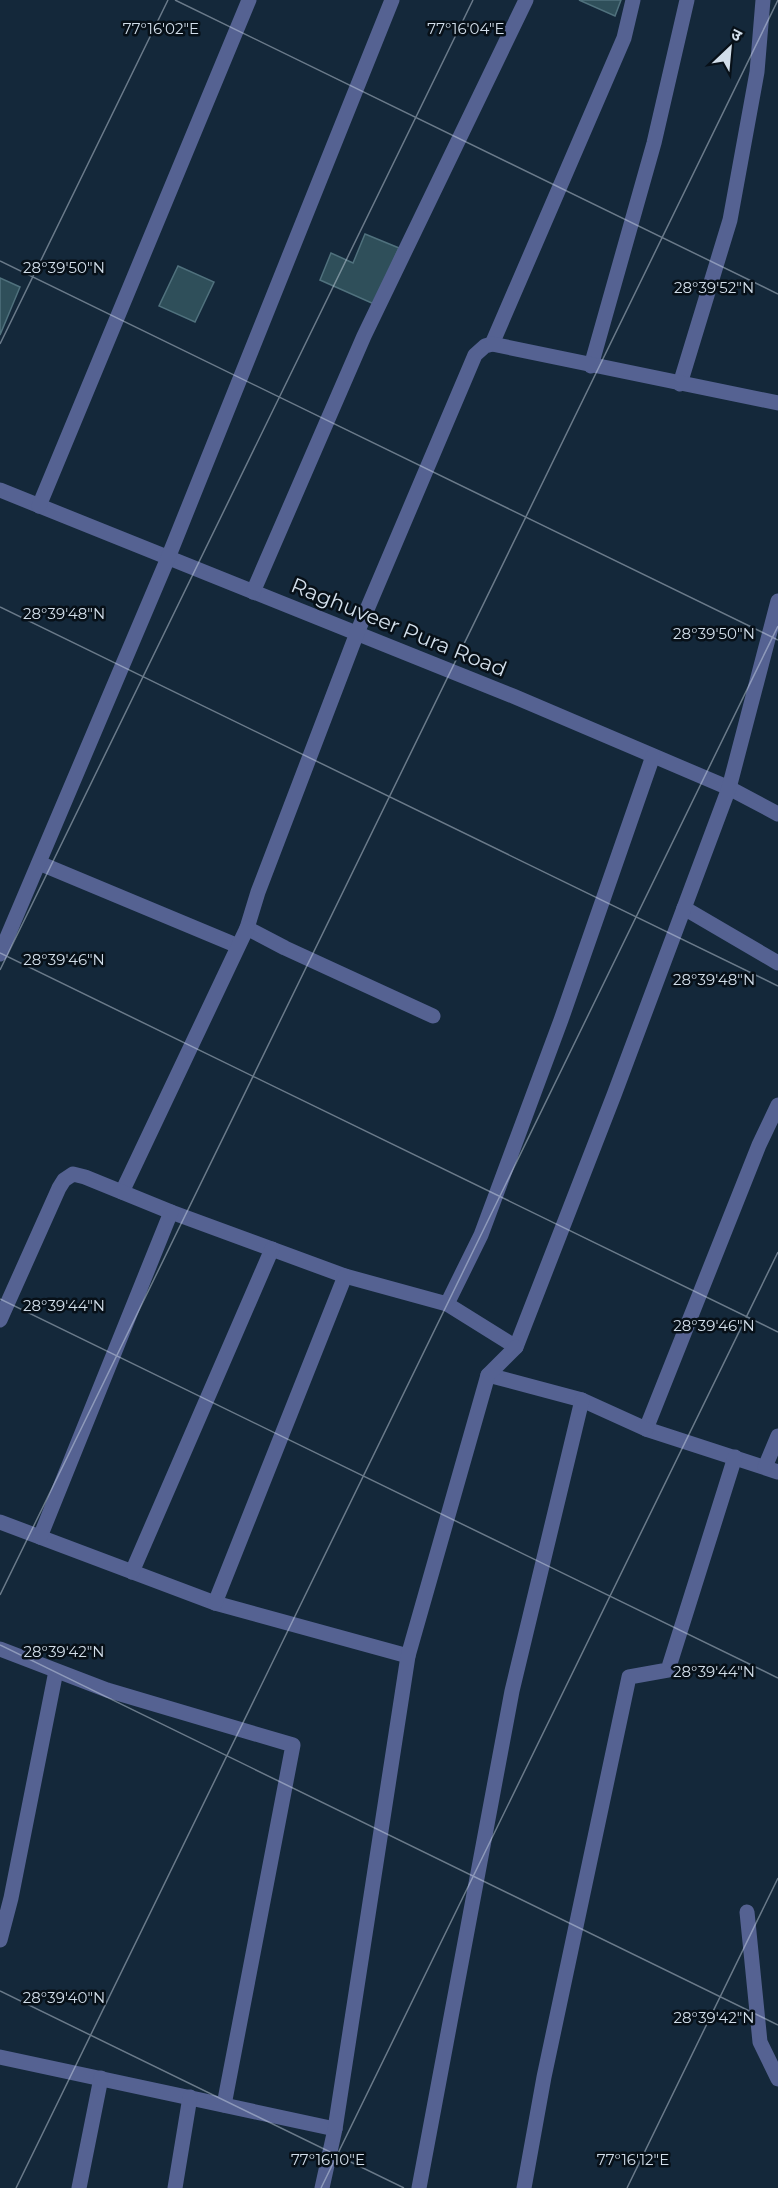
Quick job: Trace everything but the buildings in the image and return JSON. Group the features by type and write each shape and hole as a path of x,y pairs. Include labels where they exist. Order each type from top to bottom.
{"street":[{"path":"39,506 249,0"},
{"path":"0,954 168,558 392,0"},
{"path":"253,592 364,336 526,0"},
{"path":"492,345 624,38 633,0"},
{"path":"591,366 654,143 687,0"},
{"path":"680,384 730,220 757,72 763,0"},
{"path":"122,1192 247,928 258,892 357,633 475,355 485,346 492,345 778,404"},
{"name":"Raghuveer Pura Road","path":"0,490 513,696 729,788 778,814"},
{"path":"322,2188 335,2129 408,1656 488,1375 516,1347 614,1095 729,788 778,601"},
{"path":"447,1304 481,1235 561,1020 653,756"},
{"path":"39,863 238,946"},
{"path":"684,908 778,963"},
{"path":"247,928 285,948 433,1016"},
{"path":"646,1429 759,1145 778,1105"},
{"path":"0,1320 64,1180 73,1174 345,1275 447,1304 516,1347"},
{"path":"40,1537 171,1212"},
{"path":"132,1572 272,1249"},
{"path":"215,1603 345,1275"},
{"path":"488,1375 582,1400 646,1429 772,1470 778,1436"},
{"path":"419,2188 512,1691 582,1400"},
{"path":"524,2188 544,2077 629,1677 668,1670 735,1457"},
{"path":"0,1522 215,1603 408,1656"},
{"path":"0,1649 107,1690 293,1745 224,2105"},
{"path":"0,1940 11,1898 56,1671"},
{"path":"747,1912 760,2042 778,2079"},
{"path":"0,2057 335,2129"},
{"path":"79,2188 101,2078"},
{"path":"175,2188 190,2097"}]}
